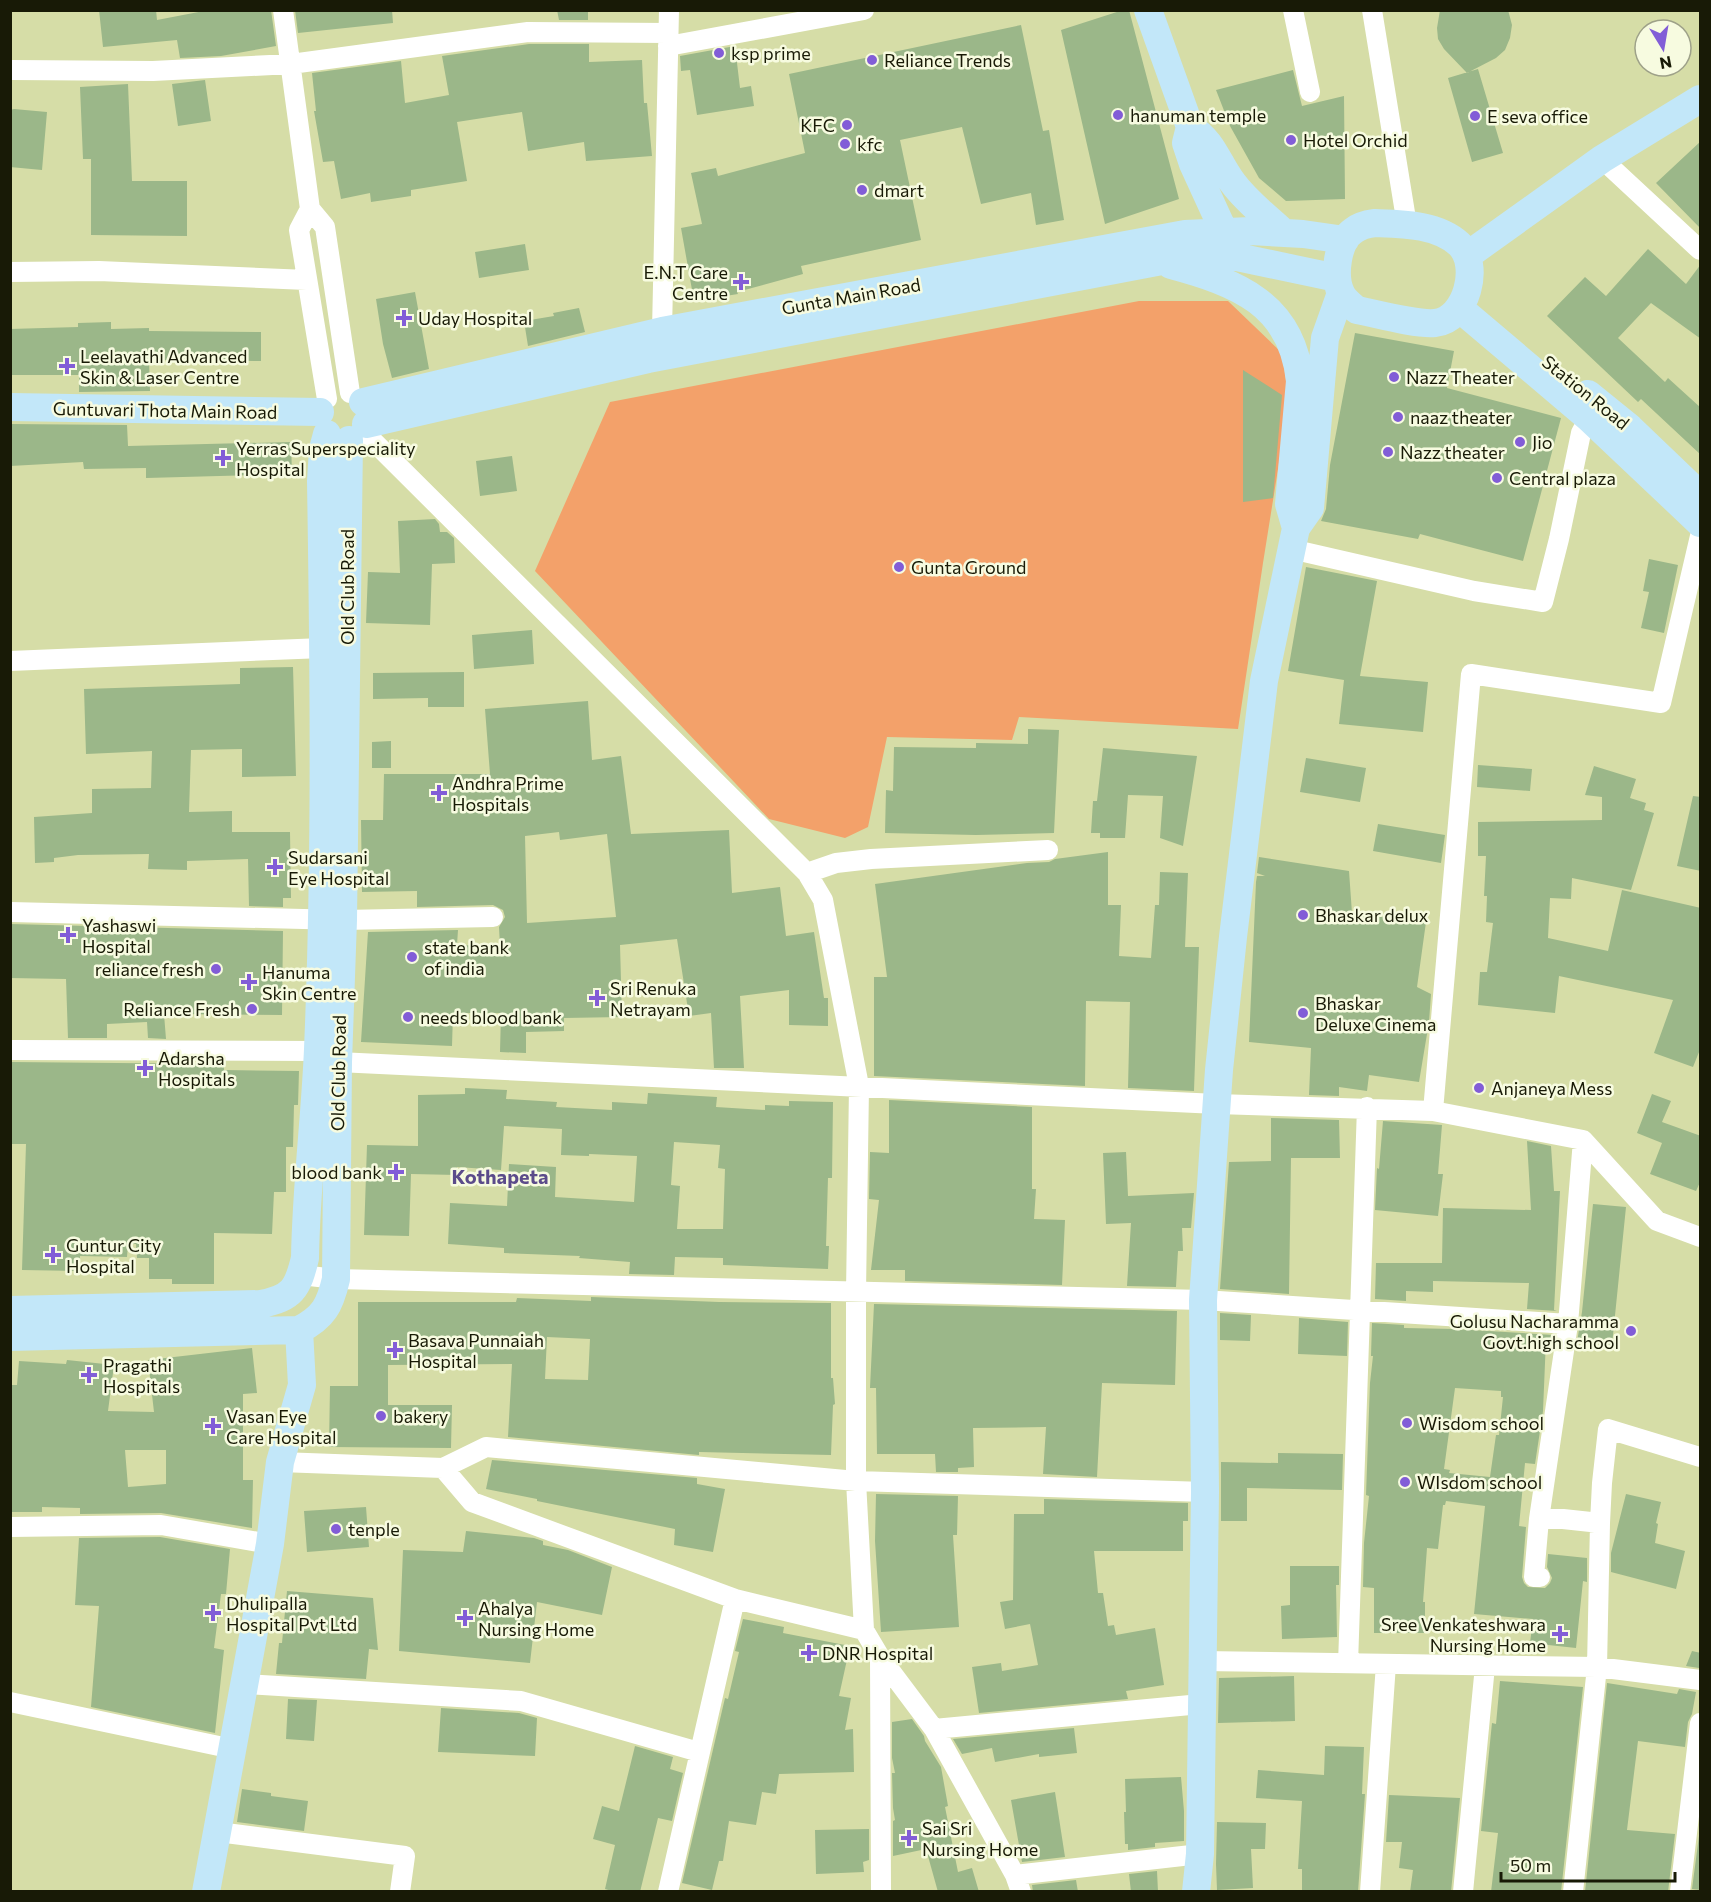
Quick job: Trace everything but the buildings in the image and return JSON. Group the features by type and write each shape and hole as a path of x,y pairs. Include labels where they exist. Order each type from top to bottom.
{"street":[{"path":"283,10 310,209 325,227 346,417"},
{"path":"662,331 669,10"},
{"path":"10,70 153,71 291,64 528,32 668,39 864,10"},
{"path":"1148,10 1190,128 1186,143 1202,186 1230,245"},
{"path":"1293,10 1310,92"},
{"path":"1372,10 1407,225"},
{"path":"1467,255 1602,159 1701,99"},
{"path":"1190,128 1204,136 1233,184 1248,201 1284,233"},
{"path":"1602,159 1701,250"},
{"path":"310,209 299,230 307,280 346,417 807,873 823,900 859,1086 856,1481 864,1630 880,1657 934,1729 1018,1883 1200,1854"},
{"path":"1196,1892 1200,1854 1205,1492 1203,1300 1217,1104 1233,937 1264,681 1294,538 1310,508 1325,338 1339,285 1338,259 1345,240 1350,232 1360,226 1375,223 1407,225 1447,236 1459,244 1467,255 1470,275 1462,302 1449,318 1437,323 1357,310 1349,304 1339,285"},
{"name":"Gunta Main Road","path":"567,365 659,357 1159,262 1230,245 1250,231 1302,234 1345,240"},
{"name":"Gunta Main Road","path":"346,417 567,365 662,331 1174,236 1230,245 1339,285"},
{"path":"1159,262 1201,274 1244,292 1265,306 1281,324 1292,343 1300,381 1289,504 1294,538"},
{"path":"10,272 99,271 307,280"},
{"name":"Station Road","path":"1462,302 1599,414 1630,428 1701,495"},
{"name":"Guntuvari Thota Main Road","path":"10,407 346,417"},
{"path":"1294,538 1474,591 1543,602 1581,433 1599,414 1701,524"},
{"name":"Old Club Road","path":"332,920 321,481 323,449 346,417"},
{"name":"Old Club Road","path":"299,1330 315,1322 325,1310 332,1298 336,1279 328,1057 346,417"},
{"path":"1433,1111 1471,674 1661,704 1701,536"},
{"path":"10,661 324,648"},
{"path":"807,873 836,863 871,859 1048,850"},
{"path":"10,912 332,920 493,917"},
{"path":"10,1050 328,1057 1217,1104 1367,1107 1433,1111 1583,1140 1657,1221 1701,1237"},
{"name":"Old Club Road","path":"10,1310 260,1304 284,1298 295,1289 305,1258 328,1057"},
{"path":"1348,1664 1367,1107"},
{"path":"1540,1577 1534,1577 1539,1519 1568,1324 1583,1140"},
{"path":"301,1275 336,1279 1203,1300 1568,1324"},
{"path":"10,1337 299,1330 302,1385 280,1462 270,1544 206,1892"},
{"path":"1573,1892 1597,1667 1600,1523 1608,1429 1701,1457"},
{"path":"280,1462 443,1467 486,1447 856,1481 1205,1492"},
{"path":"443,1467 472,1502 735,1599 864,1630"},
{"path":"1539,1519 1600,1523"},
{"path":"10,1527 161,1525 270,1544"},
{"path":"668,1892 735,1599"},
{"path":"880,1657 881,1892"},
{"path":"1202,1661 1597,1667 1701,1680"},
{"path":"1370,1892 1386,1664"},
{"path":"1463,1892 1485,1666"},
{"path":"245,1684 521,1701 699,1752"},
{"path":"10,1702 233,1749"},
{"path":"934,1729 1201,1704"},
{"path":"1680,1892 1701,1723"},
{"path":"218,1832 405,1856 400,1892"}],"shaded area":[{"name":"Gunta Ground","path":"1139,301 1228,301 1282,353 1289,400 1238,729 1019,717 1012,740 887,737 868,827 845,838 769,819 535,571 610,402"}],"place":[{"name":"ksp prime","path":"719,53"},
{"name":"Reliance Trends","path":"872,60"},
{"name":"hanuman temple","path":"1118,115"},
{"name":"E seva office","path":"1475,116"},
{"name":"KFC","path":"847,125"},
{"name":"Hotel Orchid","path":"1291,140"},
{"name":"kfc","path":"845,144"},
{"name":"dmart","path":"862,190"},
{"name":"E.N.T Care Centre","path":"741,282"},
{"name":"Uday Hospital","path":"404,318"},
{"name":"Leelavathi Advanced Skin & Laser Centre","path":"67,366"},
{"name":"Nazz Theater","path":"1394,377"},
{"name":"naaz theater","path":"1398,417"},
{"name":"Jio","path":"1520,442"},
{"name":"Nazz theater","path":"1388,452"},
{"name":"Yerras Superspeciality Hospital","path":"223,458"},
{"name":"Central plaza","path":"1497,478"},
{"name":"Gunta Ground","path":"899,567"},
{"name":"Andhra Prime Hospitals","path":"439,793"},
{"name":"Sudarsani Eye Hospital","path":"275,867"},
{"name":"Bhaskar delux","path":"1303,915"},
{"name":"Yashaswi Hospital","path":"68,935"},
{"name":"state bank of india","path":"412,957"},
{"name":"reliance fresh","path":"216,969"},
{"name":"Hanuma Skin Centre","path":"249,982"},
{"name":"Sri Renuka Netrayam","path":"597,998"},
{"name":"Reliance Fresh","path":"252,1009"},
{"name":"Bhaskar Deluxe Cinema","path":"1303,1013"},
{"name":"needs blood bank","path":"408,1017"},
{"name":"Adarsha Hospitals","path":"145,1068"},
{"name":"Anjaneya Mess","path":"1479,1088"},
{"name":"blood bank","path":"396,1172"},
{"name":"Guntur City Hospital","path":"53,1255"},
{"name":"Golusu Nacharamma Govt.high school","path":"1631,1331"},
{"name":"Basava Punnaiah Hospital","path":"395,1350"},
{"name":"Pragathi Hospitals","path":"89,1375"},
{"name":"bakery","path":"381,1416"},
{"name":"Wisdom school","path":"1407,1423"},
{"name":"Vasan Eye Care Hospital","path":"213,1426"},
{"name":"WIsdom school","path":"1405,1482"},
{"name":"tenple","path":"336,1529"},
{"name":"Dhulipalla Hospital Pvt Ltd","path":"213,1613"},
{"name":"Ahalya Nursing Home","path":"465,1618"},
{"name":"Sree Venkateshwara Nursing Home","path":"1560,1634"},
{"name":"DNR Hospital","path":"809,1653"},
{"name":"Sai Sri Nursing Home","path":"909,1838"}],"district":[{"name":"Kothapeta","path":"500,1176"}]}
